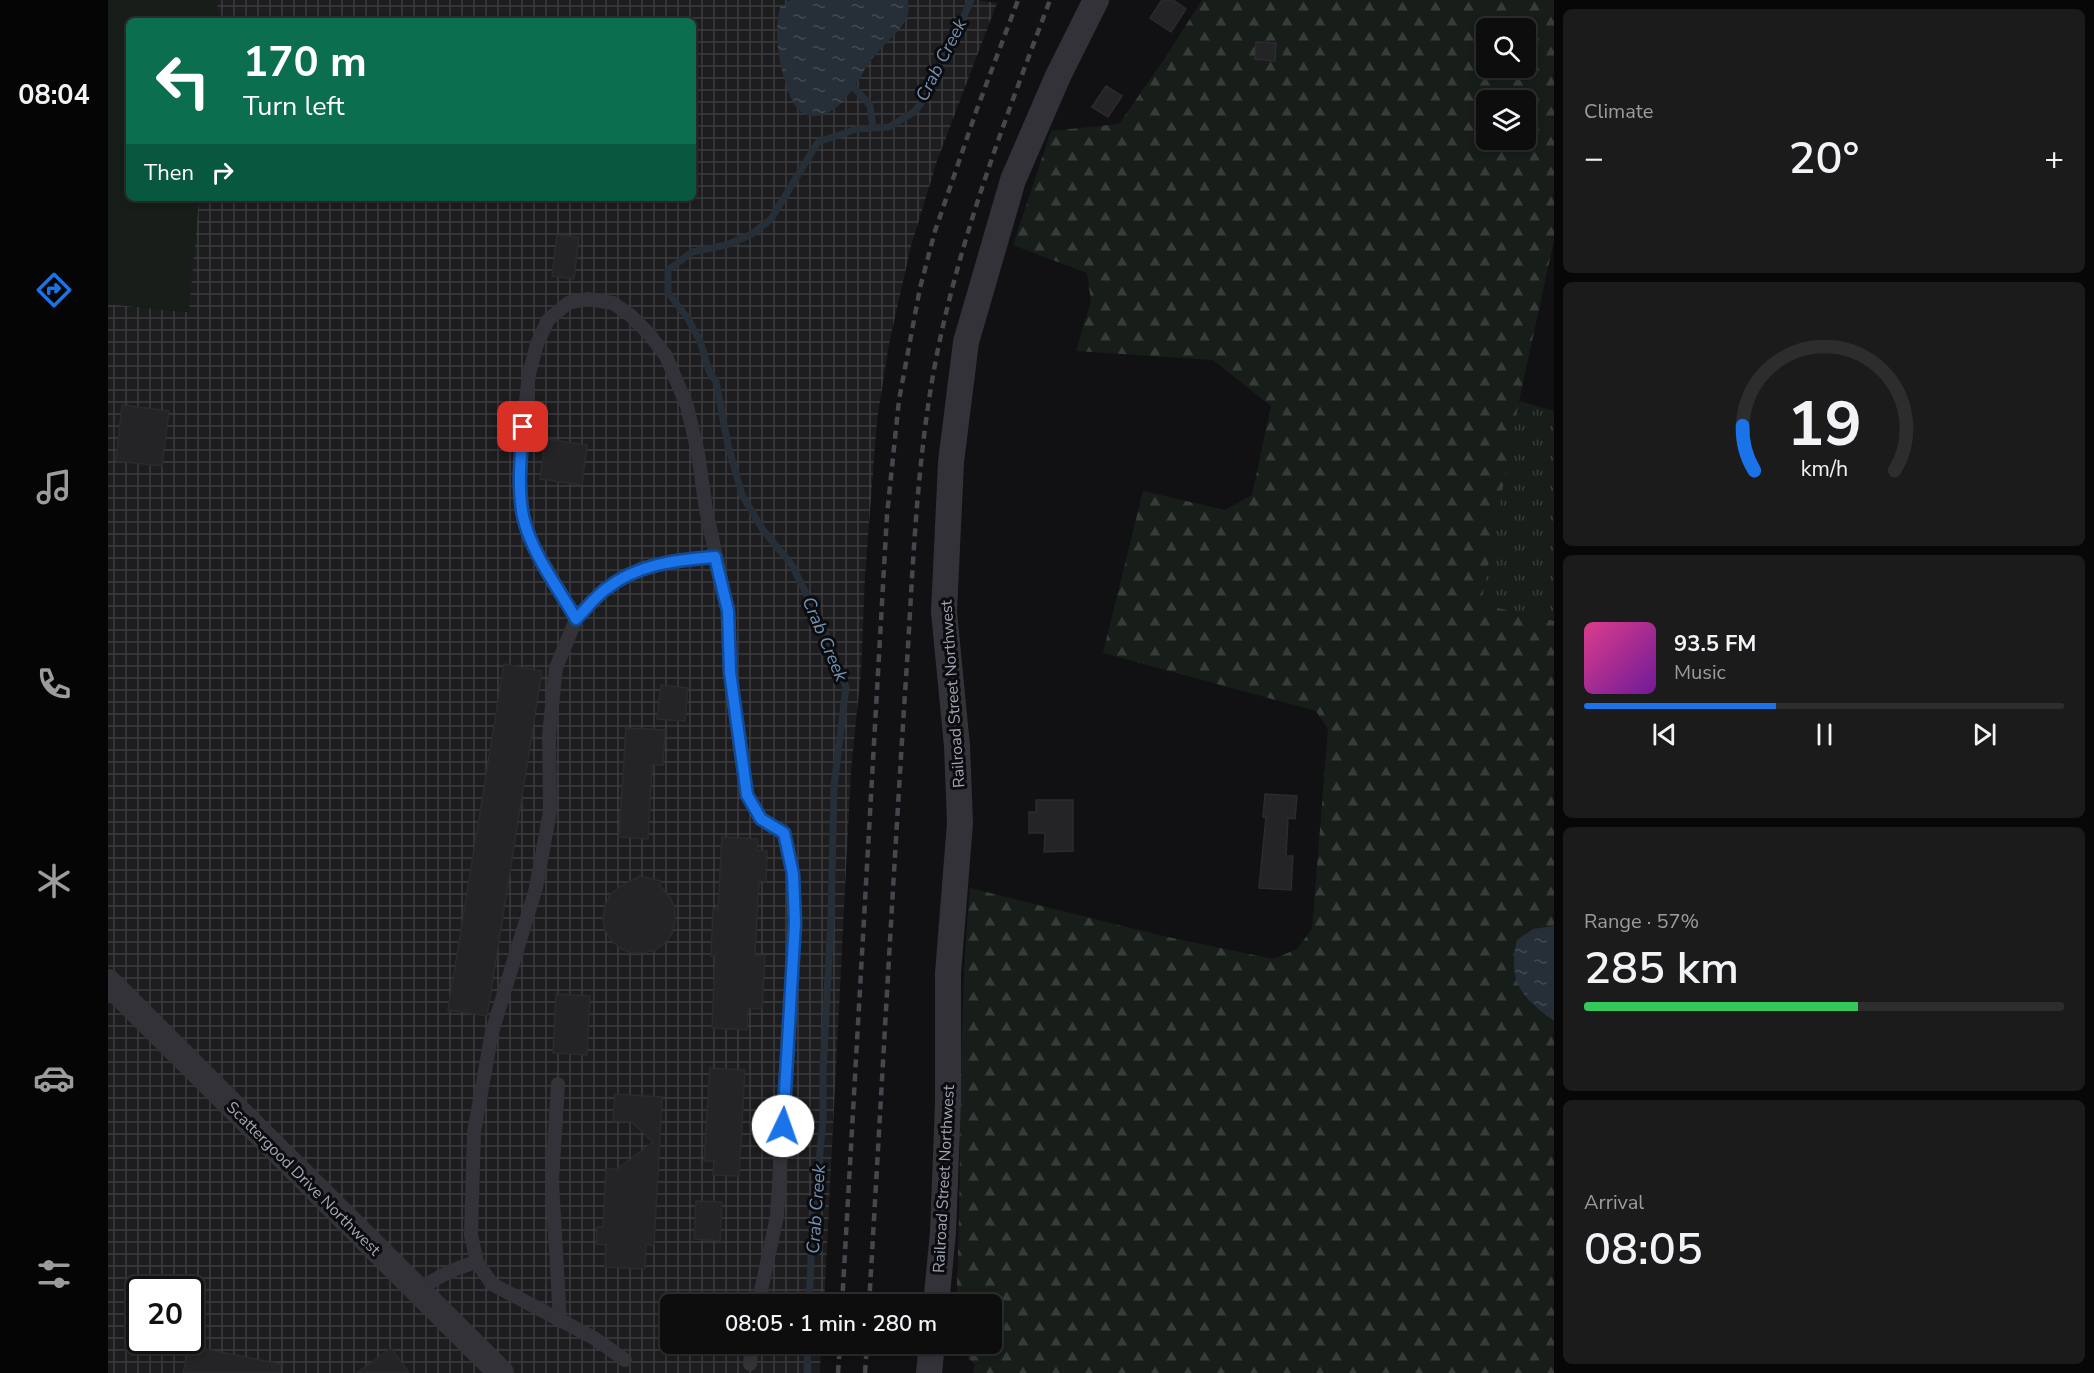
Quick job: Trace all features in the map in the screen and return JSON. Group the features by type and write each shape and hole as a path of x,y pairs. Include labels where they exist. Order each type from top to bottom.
{"street":[{"name":"Railroad Street Northwest","path":"937,1294 943,1232 947,1139 948,973 960,823 957,746 944,612 951,462 966,342 1013,180 1058,76 1096,0"},
{"name":"Scattergood Drive Northwest","path":"108,982 501,1373"},
{"path":"929,1373 931,1354"}],"lane":[{"path":"576,619 532,543 523,515 520,480 529,374 537,344 548,320 568,303 588,298 613,303 630,315 649,334 666,356 687,406 698,453 715,557 728,611 730,672 747,795 761,819 784,833 793,874 795,923 777,1216 760,1294"},
{"path":"625,1360 594,1338 492,1284 477,1262 471,1234 474,1132 492,1032 536,888 550,812 549,735 556,668 576,619 606,588 642,568 678,560 715,557"},
{"path":"558,1084 552,1182 560,1321"},
{"path":"418,1291 433,1279 455,1268 477,1262"},
{"path":"750,1364 751,1354"}],"shaded area":[{"path":"218,0 979,0 997,3 937,161 911,246 889,344 877,420 865,576 861,672 851,770 825,1294 660,1294 660,1354 821,1354 820,1373 108,1373 108,304 188,312 199,201 696,201 696,18 216,18"}],"green space":[{"path":"108,0 218,0 216,18 126,18 126,201 199,201 189,312 108,304"},
{"path":"1202,0 1554,0 1554,240 1519,401 1481,604 1554,621 1554,1373 973,1373 975,1365 965,1354 1002,1354 1002,1294 956,1294 963,992 970,888 1163,936 1273,959 1297,949 1312,929 1328,729 1316,711 1103,653 1143,491 1225,510 1252,495 1271,406 1213,360 1076,351 1091,301 1087,273 1013,245 1051,131 1119,124"},
{"path":"1519,401 1554,411 1554,621 1481,604"}],"water":[{"path":"790,0 908,0 908,14 902,26 871,60 845,99 833,110 819,116 811,116 798,110 790,96 783,75 777,36 778,16 780,7"},
{"path":"1554,926 1554,1021 1533,1004 1520,987 1514,967 1514,954 1517,940 1533,929"}],"building":[{"path":"1162,0 1173,0 1186,9 1171,32 1150,18"},
{"path":"1256,42 1276,43 1275,61 1255,59"},
{"path":"1106,86 1122,96 1108,117 1092,107"},
{"path":"557,235 579,237 574,279 552,276"},
{"path":"122,405 169,411 162,466 116,461"},
{"path":"545,439 587,445 582,485 540,479"},
{"path":"504,664 542,671 487,1016 448,1010"},
{"path":"661,685 688,688 685,721 657,719"},
{"path":"626,728 665,730 663,765 652,765 648,839 619,837"},
{"path":"1265,794 1297,796 1295,819 1288,818 1286,856 1293,856 1291,890 1259,888 1266,817 1263,817"},
{"path":"1036,800 1073,800 1073,851 1044,852 1045,833 1029,833 1029,812 1036,812"},
{"path":"722,837 758,839 757,850 767,851 766,882 759,881 755,955 765,955 762,1009 748,1008 747,1030 712,1028 715,956 711,956 713,909 718,909"},
{"path":"640,876 661,881 660,886 671,899 675,910 675,922 672,934 665,943 655,950 631,953 620,948 611,940 605,930 603,918 610,895 619,887"},
{"path":"556,994 590,996 587,1055 553,1053"},
{"path":"710,1068 745,1070 739,1176 713,1175 714,1161 704,1161"},
{"path":"615,1094 662,1097 654,1245 646,1245 645,1269 605,1267 606,1245 596,1244 597,1227 603,1227 606,1169 617,1169 653,1142 632,1122 613,1121"},
{"path":"696,1201 722,1202 720,1241 694,1239"},
{"path":"391,1348 409,1373 357,1373"},
{"path":"204,1349 281,1364 280,1373 183,1373 187,1354 204,1354"}],"waterway":[{"name":"Crab Creek","path":"809,1294 812,1234 823,1120 834,786 846,687 826,634 792,565 763,530 742,495 728,445 716,382 709,371 700,341 688,319 668,292 668,270 692,252 726,245 752,234 771,219 818,142 857,129 889,127 914,112 929,93 971,0"},
{"name":"Crab Creek","path":"853,87 870,105 873,128"},
{"name":"Crab Creek","path":"807,1373 808,1354"}],"railway":[{"path":"843,1294 887,515 899,400 920,288 935,231 1018,0"},
{"path":"870,1294 913,564 924,434 938,349 960,260 987,172 1050,0"},
{"path":"838,1373 839,1354"},
{"path":"865,1373 866,1354"}],"route":[{"path":"523,427 520,480 523,515 532,543 576,619 606,588 642,568 678,560 715,557 728,611 730,672 747,795 761,819 784,833 793,874 795,923 783,1126"}]}
